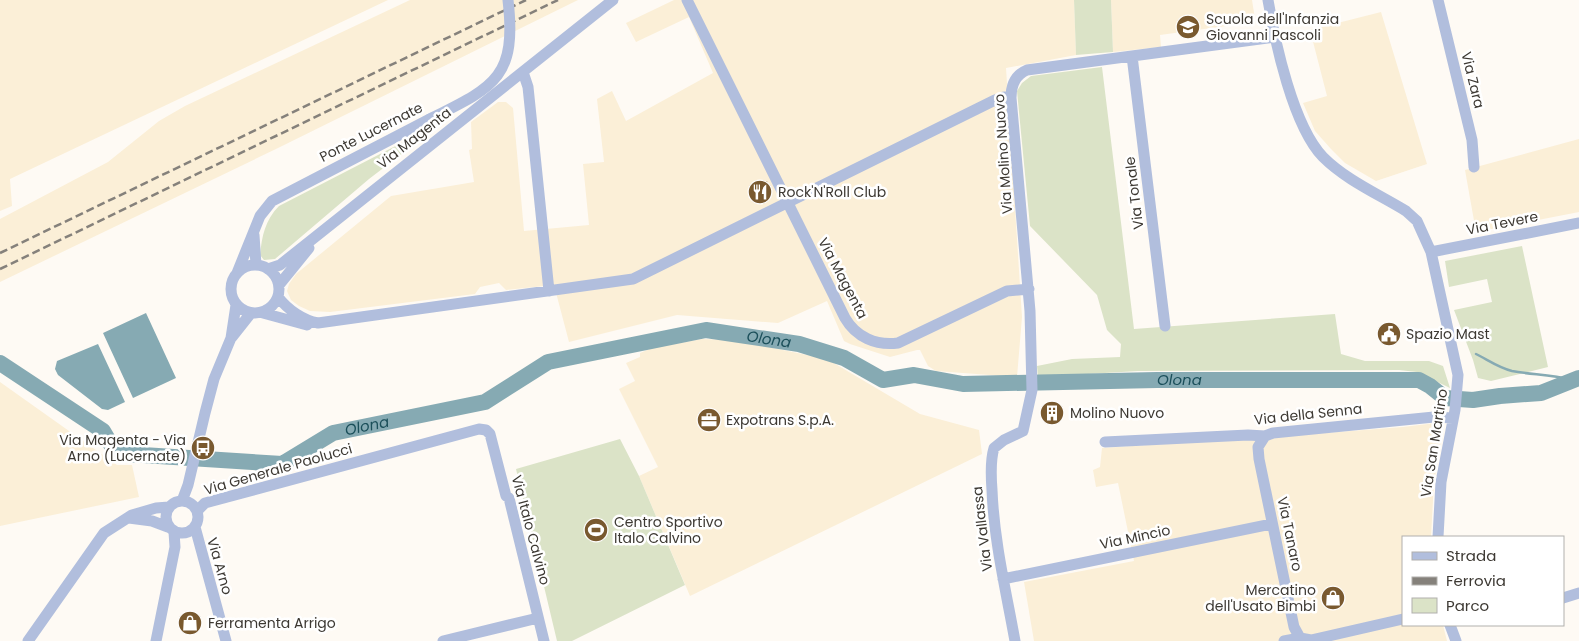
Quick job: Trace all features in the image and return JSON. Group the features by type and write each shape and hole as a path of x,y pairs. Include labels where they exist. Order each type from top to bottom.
{"street":[{"name":"Ponte Lucernate","path":"238,273 260,216 272,201 480,92 500,71 508,54 510,41 508,0"},
{"name":"Via Magenta","path":"268,269 280,264 324,230 613,0"},
{"name":"Via Magenta","path":"687,0 849,325 856,333 870,339 892,344 904,341 1007,291 1029,289"},
{"name":"Via San Martino","path":"1268,0 1275,37 1296,112 1309,138 1322,156 1339,171 1406,211 1414,218 1423,232 1431,252 1458,375 1458,389 1441,482 1438,536"},
{"name":"Via Zara","path":"1438,0 1472,140 1474,167"},
{"name":"Via Molino Nuovo","path":"1023,431 1032,390 1032,374 1029,289 1011,98 1014,80 1021,72 1027,70 1275,37"},
{"name":"Via Tonale","path":"1132,56 1165,326"},
{"path":"523,72 528,87 549,291"},
{"path":"278,297 300,316 318,323 633,279 995,100 1004,97 1011,98"},
{"name":"Via Tevere","path":"1431,252 1579,223"},
{"name":"Via Magenta","path":"279,285 324,230"},
{"name":"Ponte Lucernate","path":"254,234 256,265"},
{"path":"231,338 257,313 271,308 278,297 279,285 275,274 268,269 256,265 247,266 238,273 233,280 231,288 236,305 242,310 257,313 304,325 319,326 331,322"},
{"path":"156,641 175,547 181,530 198,521 190,505 188,486 214,379 231,338 236,305"},
{"name":"Via della Senna","path":"1105,442 1248,435 1265,436 1273,433 1454,414"},
{"name":"Via Generale Paolucci","path":"190,505 205,503 479,429 486,430"},
{"name":"Via Italo Calvino","path":"486,430 490,434 506,496 509,498 544,641"},
{"name":"Via Vallassa","path":"1015,641 993,510 992,452 995,445 1023,431"},
{"name":"Via Tanaro","path":"1265,436 1260,442 1258,452 1294,627 1300,638"},
{"path":"181,530 165,516 169,507 175,502 190,505"},
{"path":"28,641 99,539 132,515 169,507"},
{"path":"129,518 152,521 181,530"},
{"name":"Via Mincio","path":"1004,579 1272,524"},
{"name":"Via Arno","path":"181,530 226,641"},
{"path":"1564,598 1579,593"},
{"path":"443,641 538,618"},
{"path":"1284,641 1300,638 1311,640 1402,619"},
{"path":"1450,626 1456,641"}],"shaded area":[{"path":"0,0 388,0 10,179 12,206 0,211"},
{"path":"410,0 578,0 0,282 0,219 108,162 159,121 185,106"},
{"path":"674,0 1074,0 1076,55 1006,68 1022,317 1017,377 936,371 928,366 920,350 890,357 850,344 844,341 827,301 778,323 677,315 569,342 554,285 506,290 499,283 480,287 475,294 330,312 310,311 291,300 287,291 289,284 296,274 391,196 474,182 469,150 472,149 471,122 498,102 506,102 513,108 524,231 589,225 583,164 604,162 597,99 612,91 626,121 713,73 689,17 636,42 626,23"},
{"path":"1111,0 1252,0 1255,19 1248,23 1160,35 1161,47 1113,52"},
{"path":"1381,12 1427,164 1376,181 1345,163 1331,149 1315,131 1303,103 1327,96 1310,30"},
{"path":"1579,139 1579,212 1476,232 1465,170"},
{"path":"702,339 733,340 827,359 920,414 979,430 982,454 690,596 639,476 658,467 619,389 635,381 626,363 640,357 640,353 652,348"},
{"path":"0,382 117,465 132,465 139,497 0,526"},
{"path":"1444,422 1434,482 1431,536 1402,536 1402,626 1443,626 1447,641 1034,641 1024,582 1134,561 1118,483 1096,487 1093,470 1100,467 1102,448 1403,427"}],"green space":[{"path":"1074,0 1111,0 1113,52 1076,55"},
{"path":"1102,67 1134,329 1335,314 1341,354 1365,361 1429,361 1443,366 1450,388 1417,372 1399,370 1138,371 1038,377 1037,366 1072,359 1120,357 1121,344 1107,330 1097,295 1030,226 1017,91 1022,83 1031,76"},
{"path":"446,120 369,179 275,259 264,260 260,255 265,229 270,217 279,206"},
{"path":"1522,246 1548,367 1491,381 1478,378 1454,310 1492,302 1487,279 1449,287 1445,261"},
{"name":"Centro Sportivo Italo Calvino","path":"620,439 639,476 685,585 572,641 557,641 516,469"}],"water":[{"path":"146,313 176,378 133,398 103,333"},
{"path":"98,344 125,402 108,410 102,409 58,375 55,369 57,361"}],"waterway":[{"name":"Olona","path":"0,363 103,431 113,448 127,454 282,464 333,433 485,402 548,362 706,330 799,344 844,358 883,380 914,375 963,384 1157,380 1419,380 1445,398 1473,400 1541,393 1579,378"},
{"path":"1476,354 1507,370 1571,380"}],"railway":[{"path":"0,253 526,0"},
{"path":"0,269 558,0"}],"place":[{"name":"Scuola dell'Infanzia Giovanni Pascoli","path":"1188,27"},
{"name":"Rock'N'Roll Club","path":"760,192"},
{"name":"Spazio Mast","path":"1389,334"},
{"name":"Molino Nuovo","path":"1052,413"},
{"name":"Expotrans S.p.A.","path":"709,420"},
{"name":"Via Magenta - Via Arno (Lucernate)","path":"203,448"},
{"name":"Centro Sportivo Italo Calvino","path":"596,530"},
{"name":"Mercatino dell'Usato Bimbi","path":"1333,598"},
{"name":"Ferramenta Arrigo","path":"190,623"}]}
